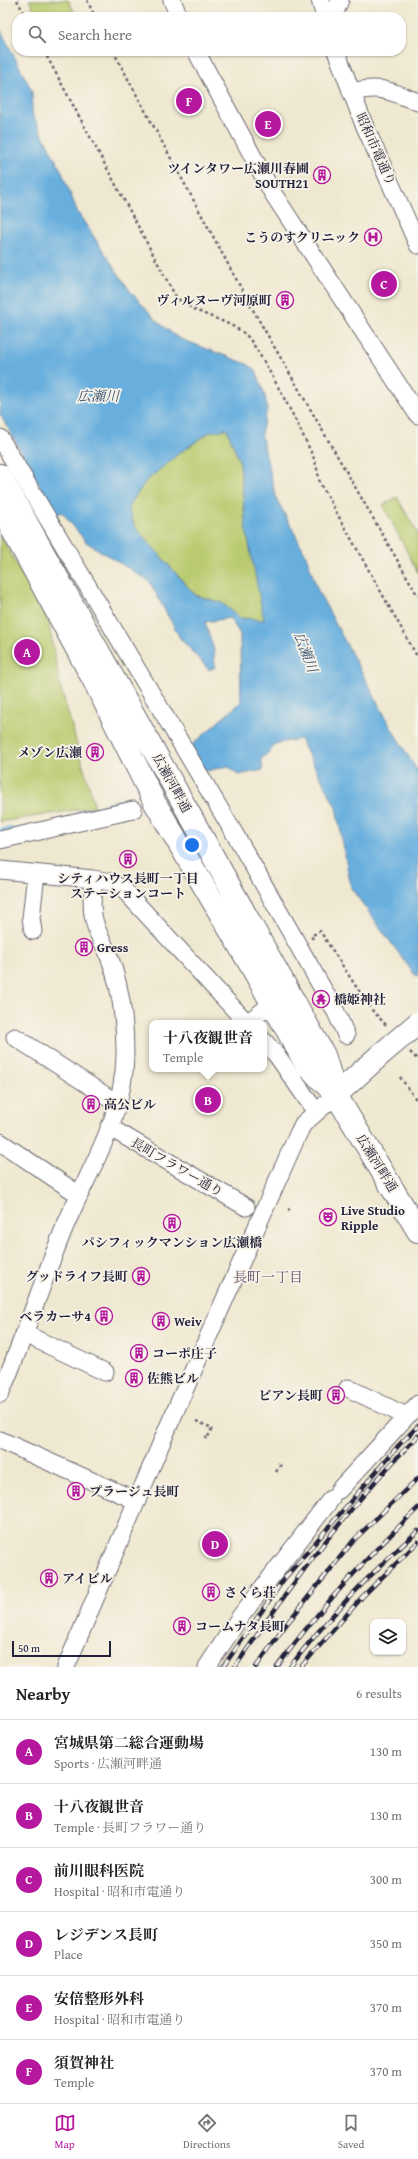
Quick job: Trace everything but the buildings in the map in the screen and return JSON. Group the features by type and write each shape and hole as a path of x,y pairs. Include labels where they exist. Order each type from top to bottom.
{"main road":[{"name":"広瀬河畔通","path":"0,475 324,1055 336,1095"},
{"name":"広瀬河畔通","path":"0,507 89,672 155,803 306,1064 336,1095 418,1232"},
{"path":"336,1095 418,1023"}],"street":[{"path":"172,0 178,12"},
{"path":"320,0 324,12"},
{"path":"335,12 340,0"},
{"path":"199,56 272,192 418,415"},
{"name":"昭和市電通り","path":"338,56 351,92 418,245"},
{"path":"351,92 370,88 383,88 418,102"},
{"path":"0,438 240,843 336,1012 346,1035"},
{"path":"0,840 133,810"},
{"path":"0,870 111,882 124,890 244,1020"},
{"path":"33,931 31,918 36,874"},
{"path":"1,1389 26,1334 60,1236 109,1127 118,1104 124,1079 125,1052 123,1016 119,990 107,952 98,936 92,914 93,879"},
{"path":"251,1020 272,1004"},
{"path":"15,1037 118,1104"},
{"path":"267,1044 278,1057 316,1112"},
{"path":"66,1667 298,1134 303,1124 336,1095"},
{"name":"長町フラワー通り","path":"109,1127 246,1207"},
{"path":"0,1142 78,1194"},
{"path":"26,1334 105,1372"},
{"path":"348,1388 406,1416"},
{"path":"207,1667 240,1617 335,1495 418,1404"},
{"path":"0,1440 137,1501"}],"path":[{"path":"17,0 23,12"},
{"path":"87,0 93,12"},
{"path":"47,56 176,297 188,307 235,327 247,335 259,354 314,459 320,483 418,658"},
{"path":"116,56 249,303 418,596"},
{"path":"315,943 312,936 320,931 370,1008 391,1031"},
{"path":"407,1048 418,1060"},
{"path":"400,1077 418,1102"},
{"path":"196,1421 212,1428 207,1438"},
{"path":"276,1472 280,1464 278,1463"}],"green space":[{"path":"29,0 68,0 74,12 35,12"},
{"path":"227,429 240,463 246,529 265,620 240,618 222,603 195,595 135,527 128,507 146,481 178,454 210,432"},
{"path":"397,497 418,534 418,573 383,505"},
{"path":"0,535 48,620 60,685 95,807 0,822"}],"water":[{"name":"広瀬川","path":"0,29 12,52 12,56 14,56 32,91 32,114 61,170 78,213 130,291 158,322 178,338 247,364 256,370 265,396 267,409 261,434 276,498 305,553 318,591 393,731 418,772 418,977 414,974 351,888 336,807 300,739 274,744 272,749 261,759 263,770 238,775 228,766 206,771 185,751 241,702 240,634 230,618 205,622 214,650 215,667 209,670 180,638 149,581 86,542 62,512 56,515 0,414","holes":["227,429 240,463 246,529 264,620 240,618 222,603 195,595 135,527 128,507 146,481 178,454 210,432"]}],"waterway":[{"path":"78,814 129,799"},
{"path":"0,831 11,829"}],"railway":[{"path":"223,1667 284,1579 399,1445 418,1426"},
{"path":"235,1667 321,1547 368,1490 418,1436"},
{"path":"256,1667 285,1626 354,1540 418,1478"},
{"path":"277,1667 309,1625 344,1584 418,1508"},
{"path":"290,1667 335,1613 418,1531"},
{"path":"301,1667 363,1596 418,1542"}],"place":[{"name":"須賀神社","path":"189,101"},
{"name":"安倍整形外科","path":"268,124"},
{"name":"ツインタワー広瀬川春圃 SOUTH21","path":"322,175"},
{"name":"こうのすクリニック","path":"373,237"},
{"name":"前川眼科医院","path":"384,284"},
{"name":"ヴィルヌーヴ河原町","path":"285,300"},
{"name":"宮城県第二総合運動場","path":"27,652"},
{"name":"メゾン広瀬","path":"95,752"},
{"name":"シティハウス長町一丁目 ステーションコート","path":"128,859"},
{"name":"Gress","path":"84,947"},
{"name":"橋姫神社","path":"321,999"},
{"name":"十八夜観世音","path":"208,1100"},
{"name":"高公ビル","path":"91,1104"},
{"name":"Live Studio Ripple","path":"328,1217"},
{"name":"パシフィックマンション広瀬橋","path":"172,1223"},
{"name":"グッドライフ長町","path":"141,1276"},
{"name":"ベラカーサ4","path":"104,1316"},
{"name":"Weiv","path":"161,1321"},
{"name":"コーポ庄子","path":"139,1353"},
{"name":"佐熊ビル","path":"134,1378"},
{"name":"ビアン長町","path":"336,1395"},
{"name":"プラージュ長町","path":"76,1491"},
{"name":"レジデンス長町","path":"215,1544"},
{"name":"アイビル","path":"49,1578"},
{"name":"さくら荘","path":"211,1592"},
{"name":"コームナタ長町","path":"182,1626"}],"district":[{"name":"長町一丁目","path":"268,1277"}]}
